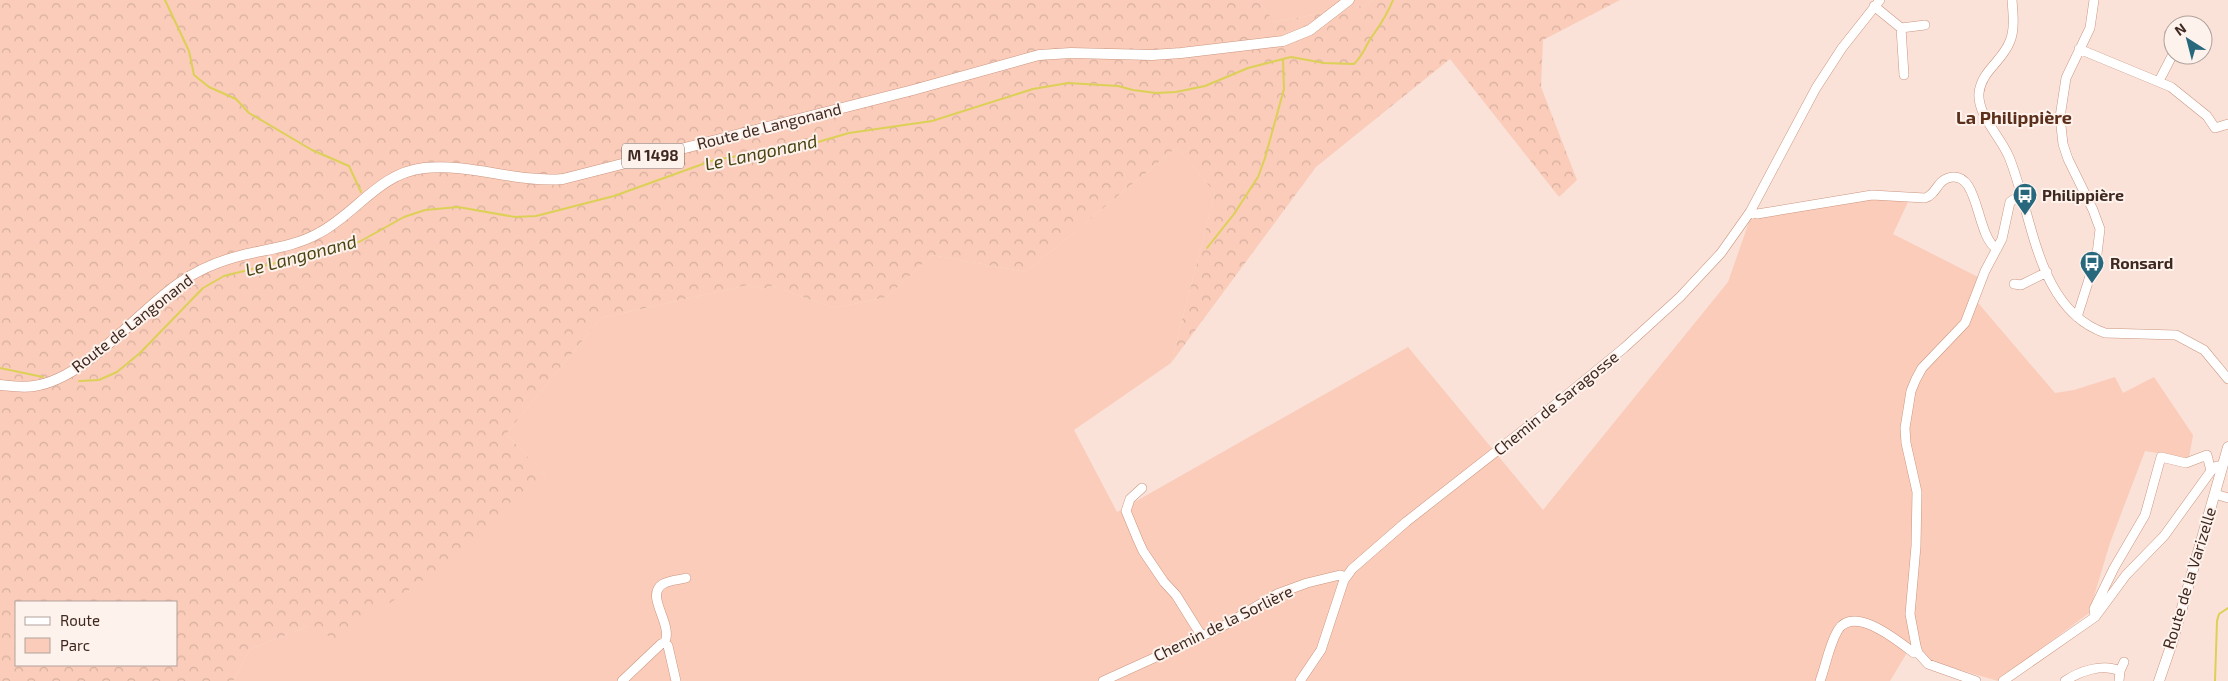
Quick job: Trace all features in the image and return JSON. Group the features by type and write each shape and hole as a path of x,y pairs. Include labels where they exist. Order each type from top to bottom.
{"main road":[{"name":"Route de Langonand","path":"0,385 34,386 61,378 82,365 161,297 192,275 224,260 307,239 336,222 381,184 409,171 442,168 532,180 563,179 913,90 1034,56 1072,53 1181,54 1283,41 1310,30 1349,0"},
{"name":"Route de la Varizelle","path":"2159,681 2228,447"}],"street":[{"path":"2012,0 2010,41 1983,81 1979,96 1982,109 2010,159 2020,195 2047,272 2060,300 2077,318 2094,329 2105,333 2176,335 2204,350 2228,379"},
{"path":"2077,318 2097,254 2100,230 2093,210 2068,159 2061,130 2062,92 2070,66 2090,28 2094,0"},
{"path":"1877,3 1901,28 1904,75"},
{"name":"Chemin de Saragosse","path":"1346,577 1352,569 1406,522 1535,421 1647,328 1707,269 1750,212 1816,88 1842,48 1877,3"},
{"path":"1901,28 1925,25"},
{"path":"2080,49 2175,90 2201,111 2215,128 2228,124"},
{"path":"2159,82 2168,65"},
{"path":"1750,212 1757,214 1872,195 1925,198 1931,195 1943,180 1955,177 1964,181 1973,192 1984,233 1990,244 1997,249"},
{"path":"1918,653 1910,614 1916,546 1917,492 1905,437 1911,391 1922,368 1965,323 1985,271 1997,249 2005,228 2010,202 2020,195"},
{"path":"2014,284 2022,285 2047,272"},
{"path":"2095,617 2094,609 2114,568 2145,515 2161,457 2184,463 2207,455 2211,471"},
{"path":"2003,681 2095,617 2126,575 2164,536 2211,471 2218,466 2222,466"},
{"path":"1142,488 1130,499 1126,511 1143,551 1164,582 1176,595 1201,635"},
{"path":"2214,494 2228,498"},
{"name":"Chemin de la Sorlière","path":"1104,681 1201,635 1220,628 1261,603 1292,588 1340,575 1346,577"},
{"path":"1300,681 1321,650 1346,577"},
{"path":"676,681 665,642 667,627 657,603 658,590 665,583 686,578"},
{"path":"1820,681 1839,628 1849,622 1856,621 1872,626 1914,653 1918,653 1933,667 1976,681"},
{"path":"622,681 660,644 665,642"},
{"path":"2065,681 2086,670 2119,676 2124,662"}],"green space":[{"path":"0,0 1257,0 1275,22 1366,5 1373,0 1620,0 1543,40 1541,87 1577,180 1559,197 1450,59 1316,167 1171,363 1215,193 1177,147 1026,272 932,255 887,297 834,308 772,286 763,289 748,285 601,318 506,434 545,475 445,565 336,640 309,626 250,649 233,681 0,681"},
{"path":"1257,0 1373,0 1366,5 1275,22"},
{"path":"1177,147 1215,193 1171,363 1074,430 1117,512 1408,347 1543,510 1728,282 1750,219 1873,197 1908,202 1893,234 1978,277 1973,297 2055,393 2074,390 2115,377 2123,393 2154,377 2193,435 2189,458 2145,451 2110,543 2089,613 1998,681 1932,662 1911,646 1890,681 233,681 250,649 309,626 545,475 506,434 601,318 748,285 763,289 772,286 834,308 887,297 932,255 1026,272"}],"waterway":[{"path":"165,0 189,51 194,75 209,87 236,99 249,113 312,150 349,166 361,192"},
{"name":"Le Langonand","path":"79,381 99,380 117,372 140,353 203,288 224,276 359,242 404,217 425,210 458,207 515,217 536,216 614,196 714,160 811,144 849,133 932,121 1033,89 1068,83 1118,86 1156,93 1176,92 1205,86 1248,68 1291,57 1324,63 1354,64 1382,22 1393,0"},
{"path":"1207,248 1234,214 1258,177 1284,89 1283,59"},
{"path":"0,368 43,377"},
{"path":"2215,681 2217,621 2219,614 2228,608"}],"place":[{"name":"Philippière","path":"2025,216"},
{"name":"Ronsard","path":"2092,284"}],"district":[{"name":"La Philippière","path":"2014,118"}]}
